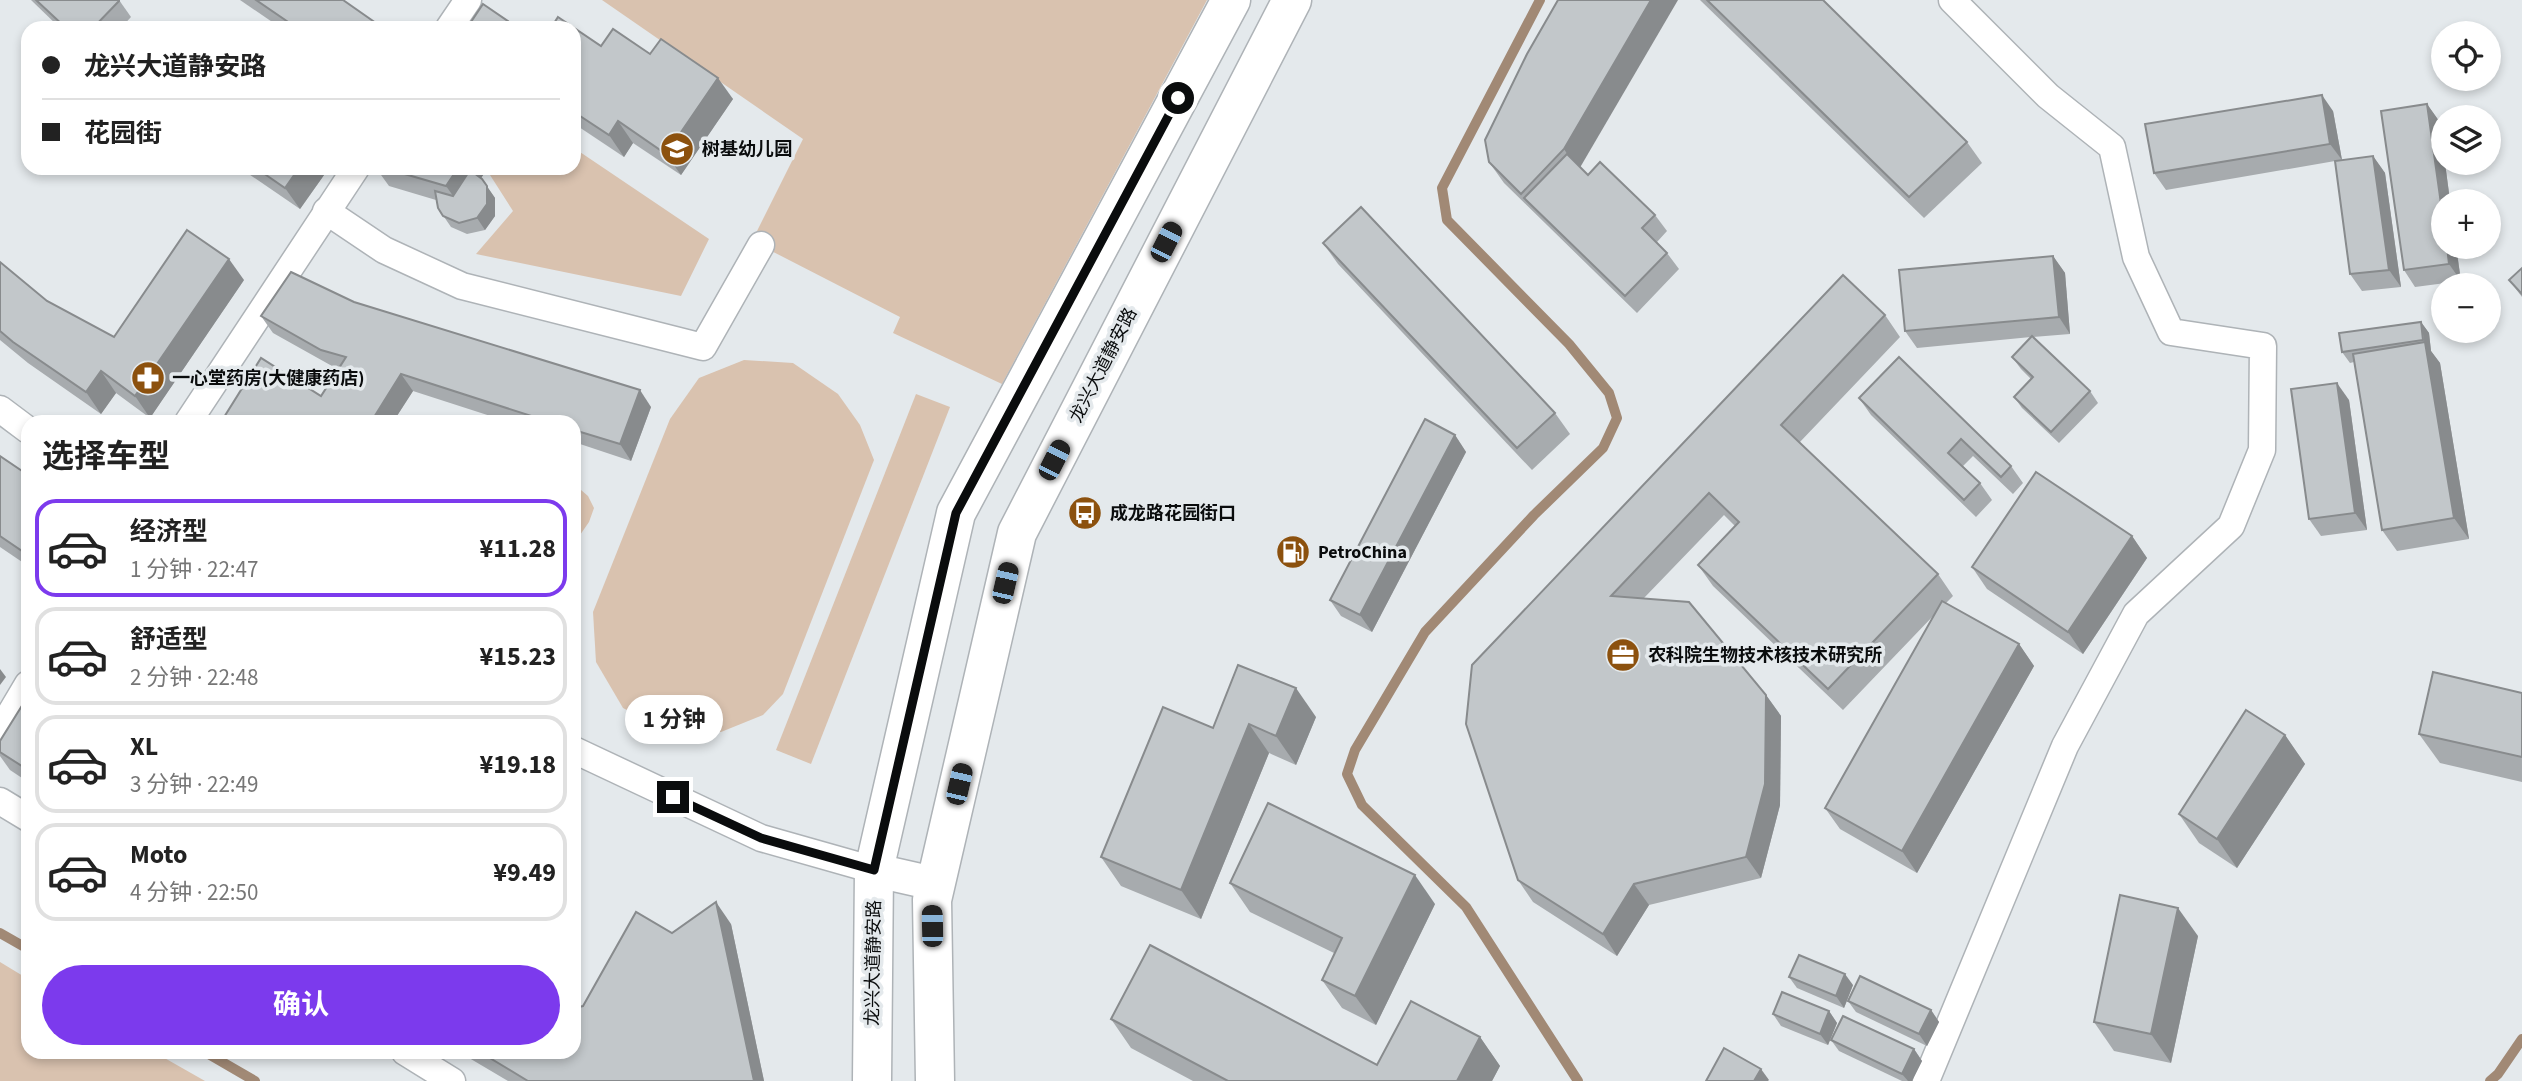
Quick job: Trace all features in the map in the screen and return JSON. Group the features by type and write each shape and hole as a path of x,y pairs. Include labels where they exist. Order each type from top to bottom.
{"main road":[{"name":"龙兴大道静安路","path":"872,1081 874,870 956,513 1231,0"},
{"name":"龙兴大道静安路","path":"935,1081 932,900 1017,533 1292,0"}],"street":[{"path":"454,21 468,0"},
{"path":"1926,1081 2065,746 2136,614 2231,526 2262,450 2263,346 2171,332 2136,257 2112,147 2048,96 1952,0"},
{"path":"193,415 351,175"},
{"path":"326,211 384,250 462,286 703,347 761,246"},
{"path":"0,409 21,425"},
{"path":"0,731 21,696"},
{"path":"581,753 761,838 874,870 936,884"},
{"path":"0,801 21,814"},
{"path":"416,1059 452,1081"}],"shaded area":[{"path":"602,0 1207,0 1002,384 893,333 900,317 752,241 803,139"},
{"path":"581,153 709,239 681,296 476,254 513,211 490,175 581,175"},
{"path":"744,360 793,363 838,394 860,425 874,460 783,694 763,715 721,732 672,733 623,708 596,662 593,612 670,419 699,378"},
{"path":"916,394 950,407 811,764 776,750"},
{"path":"581,490 588,496 594,508 581,534"},
{"path":"0,962 21,975 21,1059 166,1059 205,1081 0,1081"}],"building":[{"path":"36,0 119,0 100,21 58,21"},
{"path":"256,0 343,0 373,21 287,21"},
{"path":"1558,0 1651,0 1564,149 1521,194 1489,162 1485,140 1527,54"},
{"path":"1707,0 1823,0 1967,142 1909,197"},
{"path":"483,4 508,21 472,21"},
{"path":"613,29 650,54 661,39 718,78 666,154 618,121 609,135 581,117 581,33 601,46"},
{"path":"2322,95 2330,144 2154,173 2145,124"},
{"path":"2427,104 2431,132 2431,175 2437,175 2439,189 2431,189 2431,259 2448,259 2449,264 2404,270 2381,111"},
{"path":"1567,154 1588,175 1600,162 1655,215 1642,228 1667,253 1625,296 1524,198"},
{"path":"2373,156 2389,270 2350,274 2335,161"},
{"path":"266,175 294,175 285,188"},
{"path":"408,175 453,175 446,186"},
{"path":"467,175 477,175 487,186 487,204 477,218 459,223 443,216 438,208 435,191 453,196"},
{"path":"1361,207 1555,413 1517,448 1323,243"},
{"path":"187,230 229,259 135,396 101,371 86,392 0,331 0,262 47,301 114,337"},
{"path":"2053,256 2059,317 1905,331 1899,270"},
{"path":"2522,268 2522,294 2509,280"},
{"path":"291,272 354,302 640,390 620,444 581,432 581,415 528,415 401,374 375,415 225,415 261,358 321,396 346,357 321,350 261,316"},
{"name":"农科院生物技术核技术研究所","path":"1843,275 1885,315 1781,425 1938,574 1828,689 1698,565 1739,522 1709,493 1611,596 1689,602 1766,695 1765,784 1746,857 1634,884 1603,934 1518,880 1466,724 1472,665"},
{"path":"2421,322 2423,340 2342,352 2339,333"},
{"path":"2032,336 2090,391 2051,432 2014,397 2033,377 2012,357"},
{"path":"2425,342 2454,518 2382,530 2353,354"},
{"path":"1899,357 2011,466 2001,477 1961,439 1948,453 1980,483 1964,500 1859,398"},
{"path":"2337,383 2355,513 2309,519 2291,389"},
{"path":"1425,419 1455,435 1360,615 1330,600"},
{"path":"0,456 21,470 21,550 0,536"},
{"path":"2036,472 2132,536 2068,632 1972,567"},
{"path":"1942,601 2019,644 1902,851 1825,808"},
{"path":"1238,665 1296,688 1276,736 1249,724 1181,890 1101,857 1163,707 1213,728"},
{"path":"2433,672 2522,693 2522,757 2419,734"},
{"path":"21,707 21,766 0,752 0,741"},
{"path":"2246,710 2285,735 2217,839 2179,814"},
{"path":"1268,803 1415,875 1355,996 1322,980 1342,938 1230,883"},
{"path":"2120,895 2178,908 2151,1034 2094,1022"},
{"path":"716,902 754,1081 528,1081 492,1059 581,1059 581,1006 636,912 672,933"},
{"path":"1150,945 1377,1065 1411,1001 1480,1037 1457,1081 1228,1081 1111,1019"},
{"path":"1799,955 1845,974 1836,996 1789,977"},
{"path":"1860,976 1931,1010 1919,1034 1848,1001"},
{"path":"1782,992 1829,1011 1820,1034 1773,1014"},
{"path":"1843,1016 1914,1049 1902,1074 1831,1040"},
{"path":"1724,1048 1761,1069 1754,1081 1706,1081"}],"waterway":[{"path":"1540,0 1442,188 1447,220 1569,344 1609,393 1617,418 1603,448 1534,515 1425,632 1355,750 1347,774 1362,805 1466,907 1578,1081"},
{"path":"0,933 21,945"},
{"path":"2490,1081 2498,1074 2522,1039"},
{"path":"217,1059 255,1081"}],"place":[{"name":"树基幼儿园","path":"677,149"},
{"name":"一心堂药房(大健康药店)","path":"148,378"},
{"name":"成龙路花园街口","path":"1085,513"},
{"name":"PetroChina","path":"1293,552"},
{"name":"农科院生物技术核技术研究所","path":"1623,655"}],"route":[{"path":"673,797 761,838 874,870 956,513 1178,98"}]}
